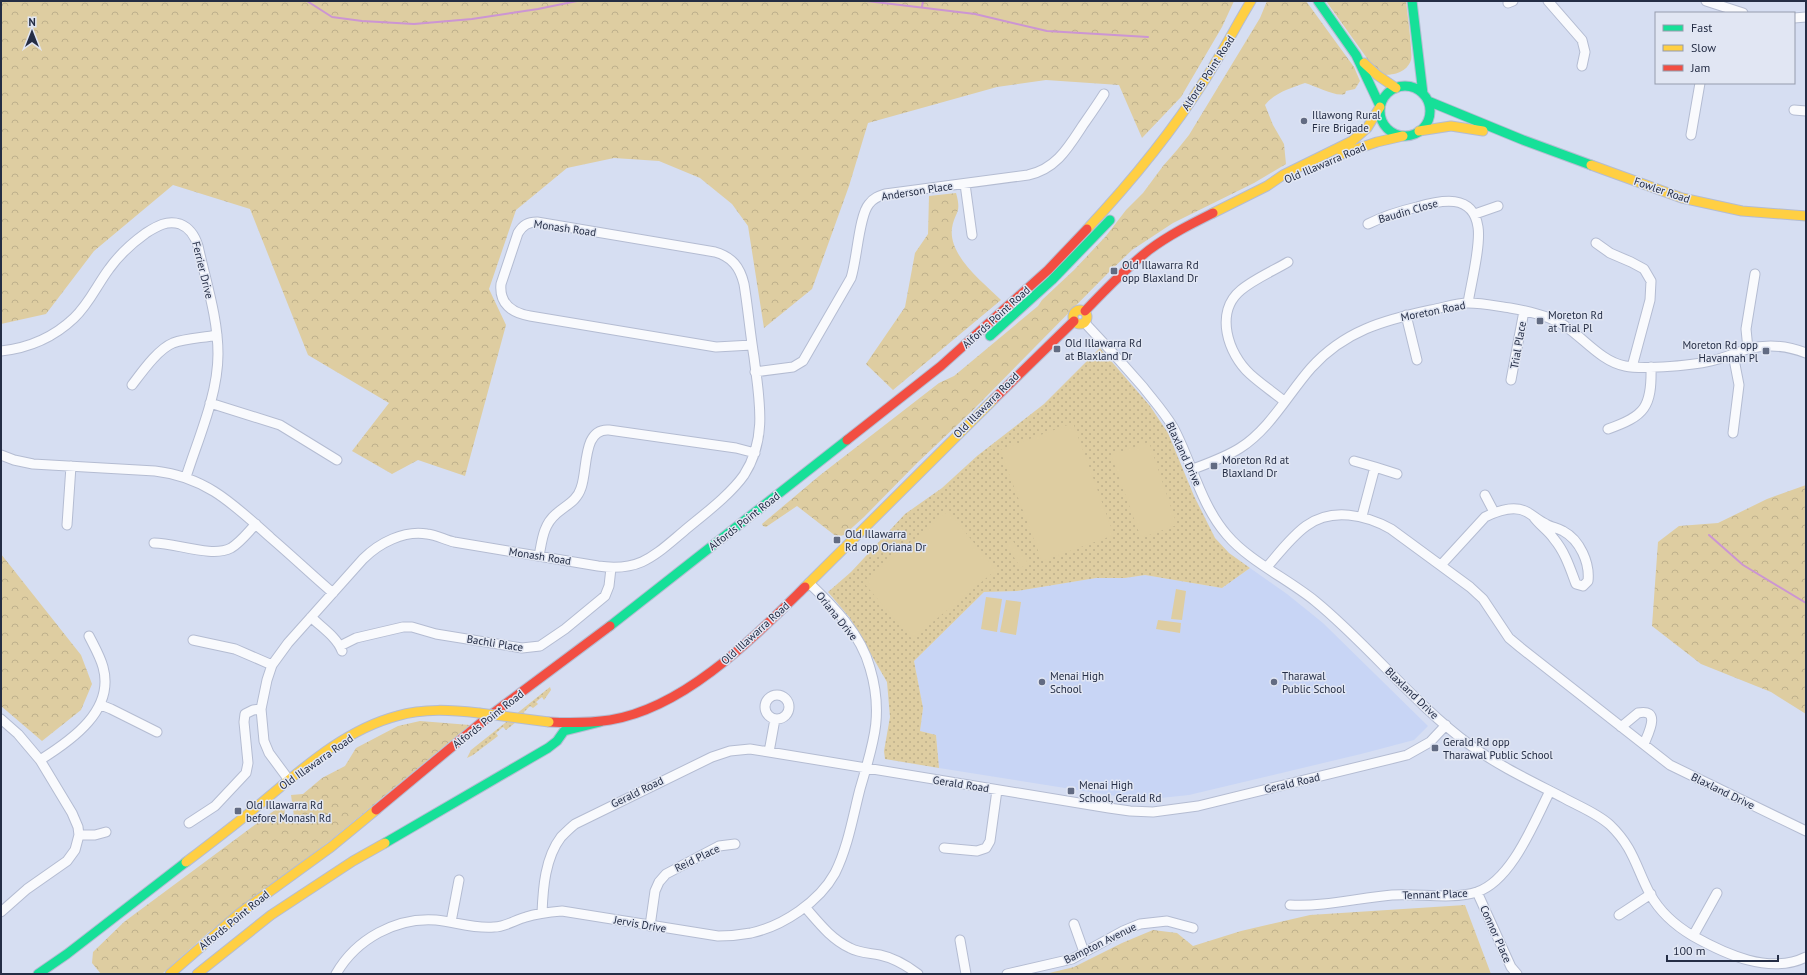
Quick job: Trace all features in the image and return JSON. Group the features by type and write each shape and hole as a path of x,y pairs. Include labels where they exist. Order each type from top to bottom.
{"main road":[{"name":"Alfords Point Road","path":"170,974 240,914 331,847 488,717 580,650 941,366 1048,270 1119,194 1146,162 1206,78 1251,1"},
{"name":"Alfords Point Road","path":"1138,185 1205,93 1233,49 1260,1"},
{"path":"1318,2 1356,55 1380,106 1380,114 1384,125 1394,133 1406,136 1419,131 1425,125 1429,118 1430,109 1419,78 1418,31 1412,1"},
{"path":"1356,55 1377,75 1396,88"},
{"path":"1380,106 1386,95 1396,88 1410,87 1425,98"},
{"name":"Fowler Road","path":"1425,98 1523,140 1688,200 1742,211 1781,216 1806,216"},
{"name":"Old Illawarra Road","path":"1085,311 1137,259 1162,241 1176,232 1267,186 1283,175 1352,141 1362,133 1380,106"},
{"name":"Fowler Road","path":"1419,131 1436,126 1455,125 1523,140"},
{"name":"Old Illawarra Road","path":"1267,186 1288,180 1352,150 1377,142 1406,136"},
{"name":"Alfords Point Road","path":"496,724 978,346 1023,308 1084,248 1116,213"},
{"path":"1078,310 1085,311 1088,317 1085,323 1079,325 1074,321 1075,312 1078,310"},
{"name":"Old Illawarra Road","path":"38,974 67,954 289,780 353,735 385,719 411,712 435,709 549,722 600,722 644,710 658,704 691,685 725,662 742,647 809,583 915,476 1074,321"},
{"path":"197,974 271,915 353,861 548,748 555,743 564,731 589,726 600,722"},
{"name":"Alfords Point Road","path":"264,907 383,815 459,753"},
{"name":"Alfords Point Road","path":"185,974 215,948"}],"street":[{"path":"1548,1 1582,40 1585,52 1582,66"},
{"path":"1711,12 1710,2 1740,12"},
{"path":"1795,18 1806,17"},
{"path":"1692,135 1700,84"},
{"name":"Anderson Place","path":"756,372 793,367 798,365 806,358 851,278 857,257 864,214 869,203 874,198 885,194 1035,174 1050,167 1062,156 1104,94"},
{"path":"1794,110 1806,111"},
{"path":"965,184 972,235"},
{"name":"Baudin Close","path":"1368,224 1391,214 1443,200 1455,201 1465,206 1474,214"},
{"path":"1468,303 1479,229 1474,214 1498,206"},
{"name":"Ferrier Drive","path":"1,351 34,344 62,328 87,304 110,268 126,249 155,227 169,222 187,228 196,240 216,336 217,366 210,402 186,477"},
{"name":"Monash Road","path":"289,780 269,753 264,741 261,709 264,692 272,665 288,643 332,593 369,554 382,544 404,535 426,534 454,542 611,568 624,568 639,564 674,539 732,488 744,475 755,453 761,421 756,372 743,278 738,268 726,256 715,252 537,222 523,226 518,233 500,288 504,301 514,312 530,316 716,347 752,345"},
{"path":"1596,243 1610,253 1644,269 1651,281 1651,292 1632,367"},
{"path":"1284,401 1250,374 1242,365 1228,337 1226,320 1231,302 1240,290 1288,262"},
{"path":"1748,349 1746,329 1755,274"},
{"name":"Moreton Road","path":"1193,469 1227,456 1242,447 1262,428 1318,361 1345,339 1368,326 1406,315 1468,303 1512,308 1558,322 1567,327 1607,359 1617,364 1632,367 1651,367 1710,362 1748,349 1762,346 1785,347 1806,353"},
{"name":"Trial Place","path":"1512,380 1524,311"},
{"path":"1406,315 1417,360"},
{"name":"Blaxland Drive","path":"1085,323 1129,371 1163,412 1173,427 1215,520 1228,536 1246,553 1292,583 1327,611 1426,708 1470,745 1490,758 1591,812 1608,824 1622,838 1634,855 1651,894 1661,910 1674,923 1693,936 1744,961 1763,966 1780,966 1800,961 1806,957"},
{"path":"132,385 168,346 178,342 216,336"},
{"path":"1733,354 1738,385 1733,433"},
{"path":"1608,429 1632,419 1643,410 1650,395 1651,367"},
{"path":"210,402 280,425 337,460"},
{"path":"539,556 543,535 547,524 555,515 573,501 580,492 592,437 596,433 604,430 736,448 755,453"},
{"path":"1,455 23,462 155,471 186,477 219,493 256,524 332,593"},
{"path":"1354,461 1397,474"},
{"path":"67,524 71,466"},
{"path":"1362,516 1375,467"},
{"path":"1486,495 1494,512"},
{"path":"1441,565 1486,517 1494,512 1508,509 1526,511 1544,523 1563,531 1574,539 1585,560 1589,573 1588,581 1583,586 1576,584 1561,548 1554,538 1533,516"},
{"name":"Blaxland Drive","path":"1268,567 1292,538 1307,525 1325,518 1344,514 1362,516 1378,522 1391,529 1470,587 1483,599 1509,638 1670,764 1806,831"},
{"path":"154,543 166,543 209,551 221,551 236,544 256,524"},
{"name":"Bachli Place","path":"311,617 341,649 356,638 403,626 412,627 431,633 522,648 540,646 561,632 605,596 609,586 611,568"},
{"name":"Oriana Drive","path":"809,583 851,630 862,647 870,666 877,699 878,718 873,746 866,768"},
{"path":"40,760 86,724 101,705 105,685 104,668 89,636"},
{"path":"193,640 235,649 272,665"},
{"path":"101,705 157,732"},
{"path":"189,823 215,806 246,773 248,763 244,722 245,714 253,710 261,709"},
{"path":"1621,727 1638,713 1648,714 1652,724 1644,744"},
{"path":"1,719 18,734 40,760 72,813 78,827 79,835 75,850 67,861 27,889 1,912"},
{"path":"769,752 775,719"},
{"name":"Gerald Road","path":"542,913 546,874 552,853 561,838 575,824 712,757 730,751 750,749 1130,812 1153,812 1198,806 1406,755 1430,742 1446,725"},
{"name":"Jervis Drive","path":"336,974 348,956 358,946 376,934 397,924 419,920 451,922 483,928 496,927 542,913 562,911 718,936 733,936 762,930 777,924 805,907 829,882 839,864 866,768"},
{"path":"944,848 977,851 986,848 990,840 997,790"},
{"name":"Tennant Place","path":"1290,904 1310,906 1387,896 1454,895 1477,892 1507,870 1550,791"},
{"path":"79,835 95,835 106,832"},
{"name":"Reid Place","path":"650,926 655,891 659,882 666,874 719,846 736,844"},
{"path":"451,922 459,880"},
{"name":"Connor Place","path":"1477,892 1511,967 1517,974"},
{"path":"1693,936 1717,893"},
{"path":"1619,915 1651,894"},
{"path":"805,907 823,929 839,942 859,952 894,959 918,974"},
{"name":"Bampton Avenue","path":"1007,974 1063,962 1123,931 1148,922 1166,921 1193,928"},
{"path":"1074,924 1084,952"},
{"path":"960,940 966,974"}],"shaded area":[{"name":"Menai High School","path":"1250,568 1287,594 1323,623 1428,726 1414,740 1361,754 1189,795 1141,800 939,768 936,735 920,731 923,708 914,661 984,592 1017,591 1096,578 1125,578 1145,575 1222,588"}],"green space":[{"path":"1,1 1234,1 1222,27 1181,97 1142,138 1119,85 1046,80 997,87 868,123 849,186 812,289 764,328 748,226 732,204 700,178 659,161 614,158 567,168 516,210 489,289 506,325 465,476 418,460 392,474 352,451 389,403 308,355 250,209 173,185 94,251 46,314 1,324"},
{"path":"1267,1 1306,1 1354,67 1360,81 1355,89 1346,91 1345,94 1341,95 1331,93 1305,83 1283,91 1273,97 1265,105 1273,125 1284,144 1286,164 1254,183 1173,223 1132,250 973,410 844,535 837,537 797,506 766,527 763,526 762,524 819,476 939,383 954,376 1038,306 1042,300 1074,270 1106,236 1126,210 1143,193 1189,135 1260,18"},
{"path":"1326,1 1406,1 1411,41 1411,60 1407,67 1400,72 1383,75 1369,61"},
{"path":"956,193 958,209 953,222 952,238 956,249 961,259 1001,300 893,390 866,364 905,307 915,253 928,234 929,196"},
{"path":"1100,348 1150,406 1168,433 1194,496 1215,538 1229,553 1250,568 1222,588 1145,575 1125,578 1096,578 1017,591 984,592 914,661 923,708 920,731 936,735 939,768 885,759 884,751 890,717 887,682 850,618 828,592 851,572 905,514 942,488 977,456 1044,404"},
{"path":"1073,423 1114,535 1042,561 1000,450"},
{"path":"1149,442 1177,525 1141,538 1111,455"},
{"path":"1806,485 1806,714 1771,692 1701,664 1652,626 1658,542 1679,526 1718,523 1767,499"},
{"path":"948,511 996,570 912,639 863,582"},
{"path":"1013,541 1028,563 1021,568 1006,545"},
{"path":"1,554 81,655 92,684 81,710 42,741 1,706"},
{"path":"1176,589 1186,591 1182,620 1171,619"},
{"path":"986,597 1002,599 997,632 981,629"},
{"path":"1006,600 1021,602 1016,635 1000,632"},
{"path":"1158,620 1181,623 1180,633 1156,629"},
{"path":"550,687 551,690 544,700 542,697 536,702 538,704 533,708 530,706 524,712 525,715 506,730 503,727 496,733 498,736 467,758 471,750"},
{"path":"420,721 470,725 331,840 209,932 162,974 101,974 92,963 93,952 124,922 275,810 285,806 284,821 287,824 294,816 291,795 303,794 322,778 345,766 356,748 398,726"},
{"path":"1465,905 1491,974 1045,974 1074,967 1122,943 1153,930 1177,933 1193,946 1241,931 1310,915"}],"waterway":[{"path":"307,1 332,17 362,21 414,24 472,19 538,9 577,1"},
{"path":"867,1 975,14 1047,31 1148,37"},
{"path":"922,7 923,1"},
{"path":"1709,535 1743,565 1806,603"}],"traffic: fast":[{"path":"1318,1 1356,55 1380,106"},
{"path":"1412,1 1423,94"},
{"path":"1405,86 1419,90 1426,97 1430,111 1426,125 1419,132 1405,136 1391,132 1384,125 1380,111 1384,97 1391,90 1405,86"},
{"path":"1428,101 1523,140 1591,165"},
{"path":"990,336 1052,280 1110,220"},
{"path":"610,626 847,440"},
{"path":"385,843 548,748 557,741 564,731 600,722"},
{"path":"38,974 67,954 186,862"}],"traffic: slow":[{"path":"1087,229 1135,175 1179,118 1212,69 1251,1"},
{"path":"1364,63 1377,75 1396,88"},
{"path":"1213,213 1267,186 1283,175 1352,141 1367,128 1380,107"},
{"path":"1419,131 1451,126 1483,131"},
{"path":"1342,154 1377,142 1403,136"},
{"path":"1591,165 1682,198 1742,211 1806,216"},
{"path":"1077,310 1083,310 1087,314 1087,317 1087,320 1083,324 1077,324 1073,320 1073,314 1077,310"},
{"path":"805,587 994,399"},
{"path":"186,862 242,819 324,752 359,731 378,722 407,713 428,711 479,713"},
{"path":"479,713 549,722"},
{"path":"170,974 240,913 331,847 376,810"},
{"path":"197,974 271,915 353,861 385,843"}],"traffic: jam":[{"path":"1085,311 1108,287 1149,250 1172,235 1213,213"},
{"path":"847,440 941,366 1048,270 1087,229"},
{"path":"994,399 1074,321"},
{"path":"549,722 594,722 610,720 638,713 665,701 691,686 741,648 805,587"},
{"path":"376,810 488,717 610,626"}],"place":[{"name":"Illawong Rural Fire Brigade","path":"1304,121"},
{"name":"Old Illawarra Rd opp Blaxland Dr","path":"1114,271"},
{"name":"Moreton Rd at Trial Pl","path":"1540,321"},
{"name":"Old Illawarra Rd at Blaxland Dr","path":"1057,349"},
{"name":"Moreton Rd opp Havannah Pl","path":"1766,351"},
{"name":"Moreton Rd at Blaxland Dr","path":"1214,466"},
{"name":"Old Illawarra Rd opp Oriana Dr","path":"837,540"},
{"name":"Menai High School","path":"1042,682"},
{"name":"Tharawal Public School","path":"1274,682"},
{"name":"Gerald Rd opp Tharawal Public School","path":"1435,748"},
{"name":"Menai High School, Gerald Rd","path":"1071,791"},
{"name":"Old Illawarra Rd before Monash Rd","path":"238,811"}]}
